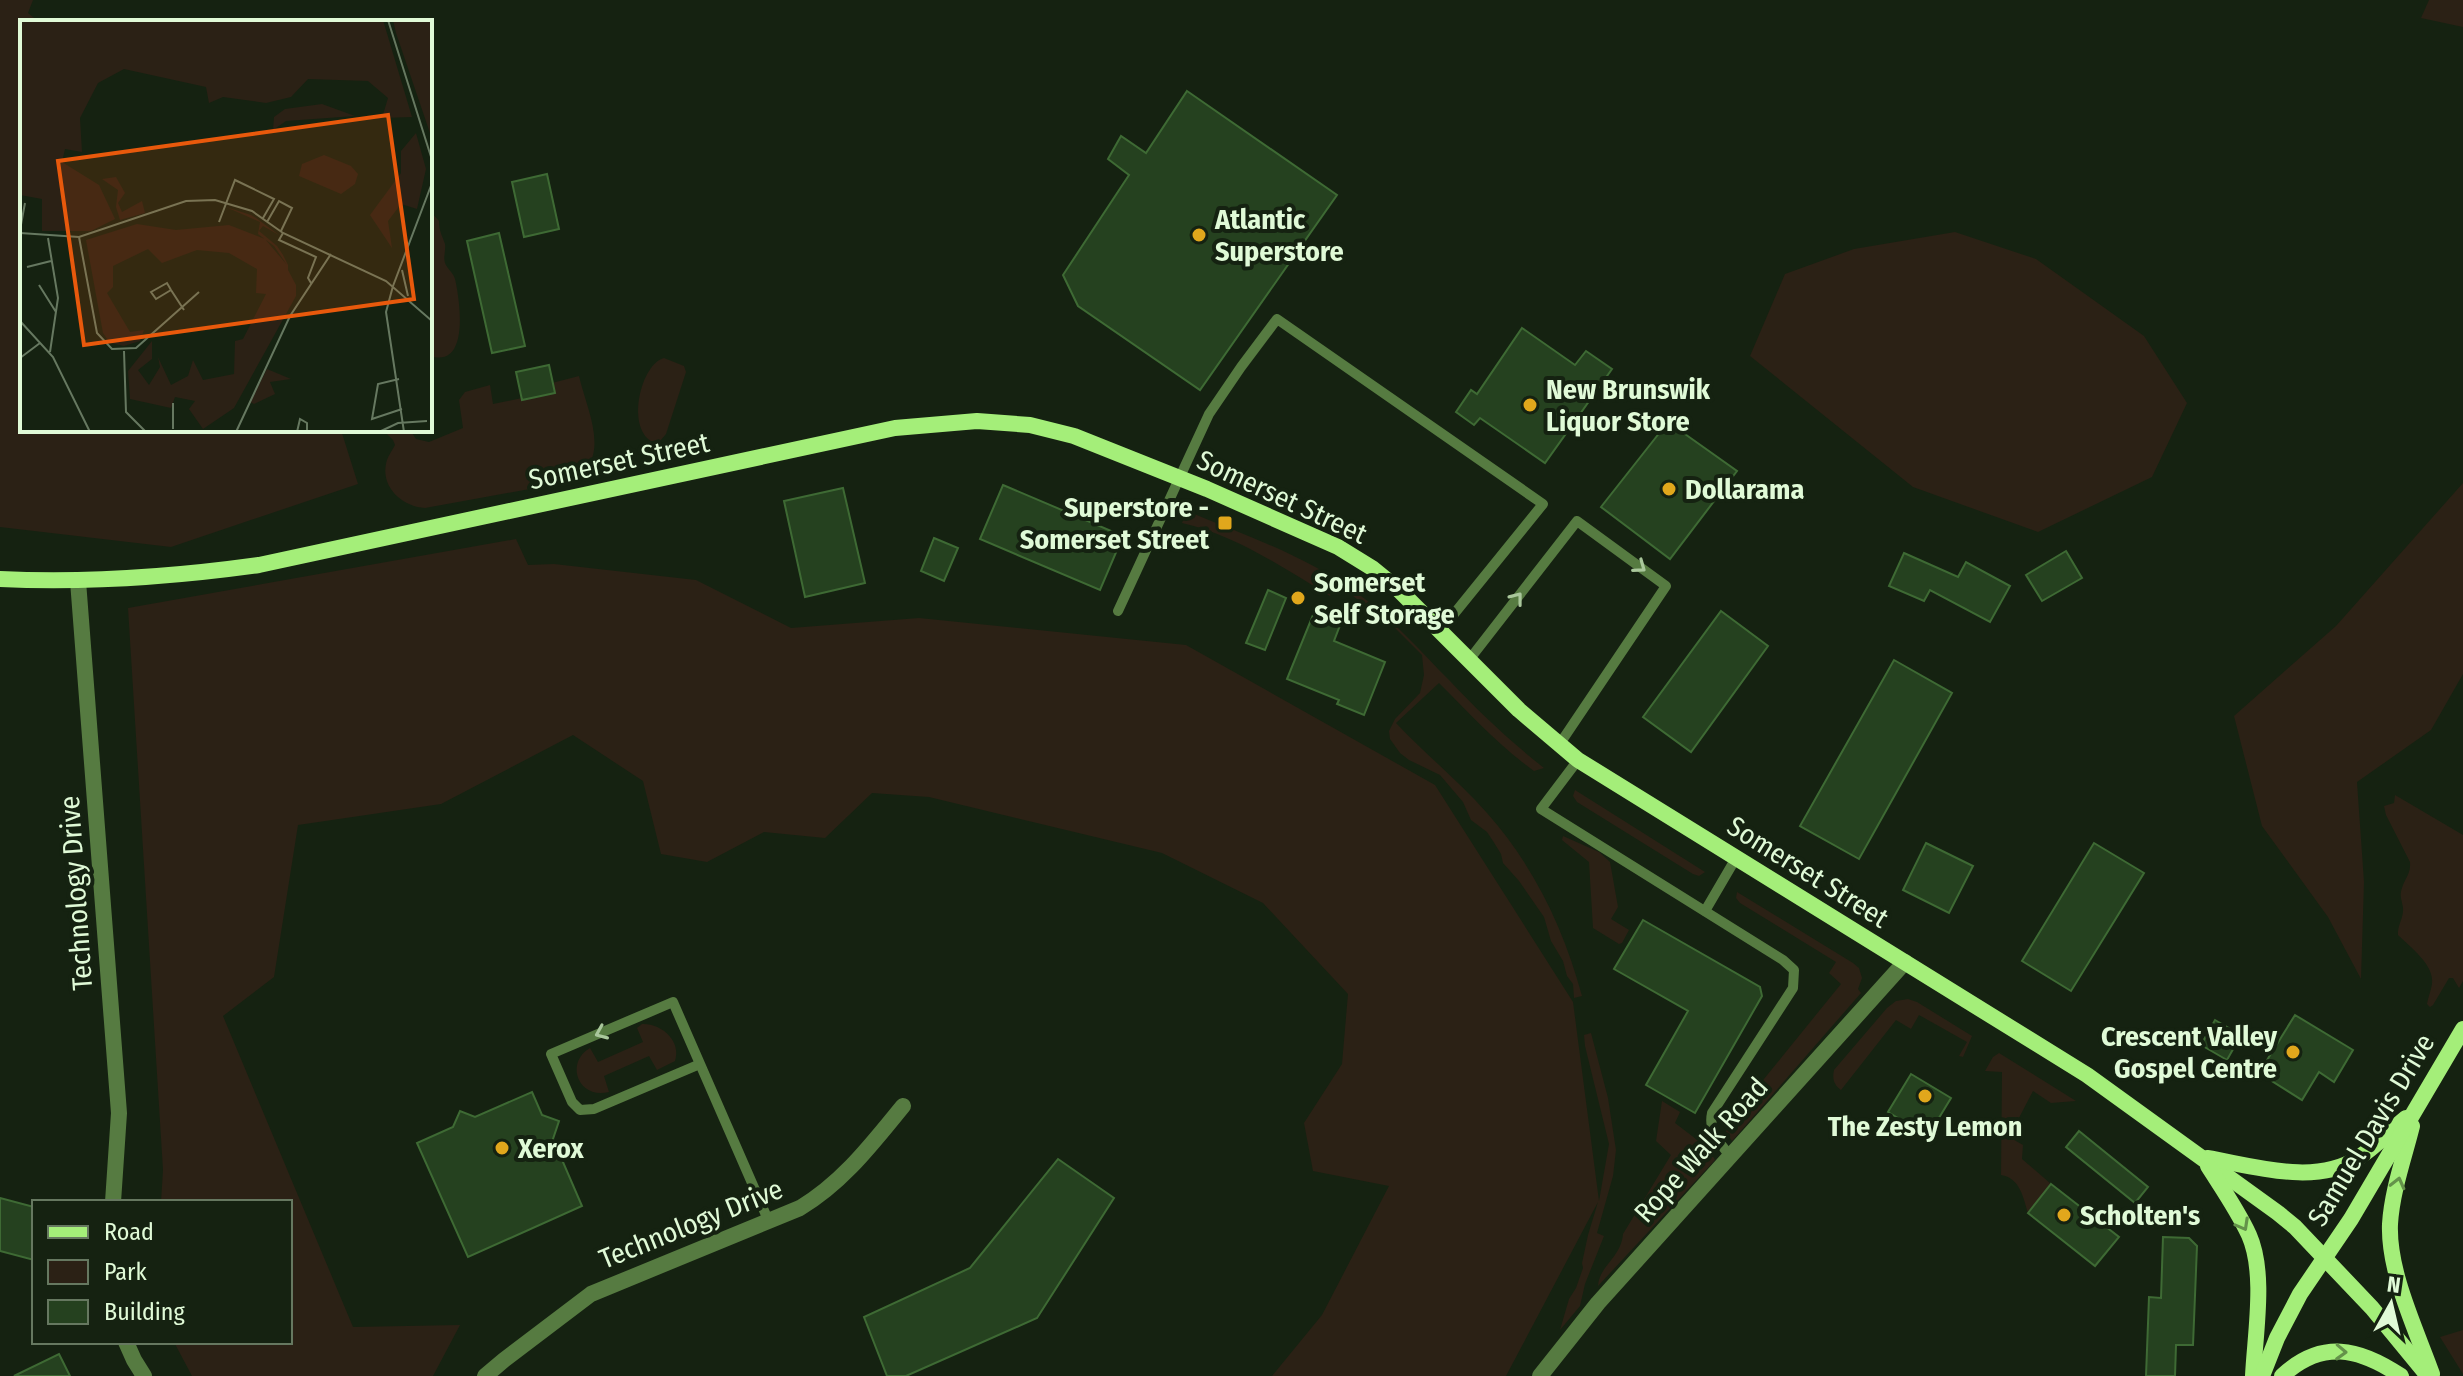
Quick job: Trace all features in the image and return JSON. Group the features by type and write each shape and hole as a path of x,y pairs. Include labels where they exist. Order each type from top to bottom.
{"main road":[{"name":"Somerset Street","path":"0,579 78,581 193,574 259,565 895,428 977,421 1030,425 1074,436 1338,547 1372,568 1441,630 1519,710 1578,760 2087,1075 2287,1219 2372,1308 2431,1376"},
{"name":"Samuel Davis Drive","path":"2262,1376 2293,1305 2351,1219 2463,1029"},
{"path":"2203,1157 2307,1173 2339,1167 2359,1158 2416,1109"},
{"path":"2416,1109 2394,1201 2390,1224 2391,1247 2397,1275 2431,1376"},
{"path":"2203,1157 2249,1236 2255,1254 2257,1284 2253,1376"},
{"path":"2282,1376 2302,1360 2333,1351 2366,1355 2401,1376"}],"street":[{"name":"Technology Drive","path":"78,581 119,1113 113,1200"},
{"name":"Rope Walk Road","path":"1540,1376 1590,1311 1905,962"},
{"name":"Technology Drive","path":"485,1376 591,1294 800,1208 834,1185 903,1106"},
{"path":"127,1344 144,1376"}],"lane":[{"path":"1118,611 1209,414 1277,319 1543,504 1441,630"},
{"path":"1469,660 1577,521 1666,586 1559,745"},
{"path":"1578,760 1541,809 1783,960 1794,970 1793,988 1712,1113 1712,1130 1730,1156"},
{"path":"1705,911 1736,858"},
{"path":"700,1064 594,1109 580,1110 572,1102 551,1054 673,1002 769,1222"}],"green space":[{"path":"0,0 33,0 28,13 37,20 20,20 20,432 342,432 358,484 171,547 0,527"},
{"path":"2429,0 2463,0 2463,27 2421,18"},
{"path":"432,213 439,221 445,244 445,263 455,279 459,302 457,343 443,357 432,356"},
{"path":"1955,232 2036,259 2144,336 2187,403 2152,477 2038,532 1913,487 1750,356 1785,274 1854,249"},
{"path":"664,358 684,366 686,372 666,434 660,441 651,441 639,423 640,396 649,371"},
{"path":"579,376 594,435 590,462 582,473 568,482 425,508 402,500 390,488 385,473 386,464 395,445 385,432 411,432 416,439 429,442 463,428 459,400 465,392 490,385 493,404 554,393 552,383"},
{"path":"2463,483 2463,674 2431,730 2357,782 2364,882 2361,979 2328,917 2262,826 2234,716 2336,626"},
{"path":"1187,511 1296,557 1357,593 1394,624 1472,704 1544,768 1534,771 1521,761 1439,683 1396,723 1476,801 1519,855 1556,923 1582,996 1574,998 1573,984 1551,941 1544,917 1503,863 1487,832 1471,820 1463,802 1440,775 1409,760 1390,739 1389,731 1395,719 1420,693 1424,675 1422,655 1394,627 1337,584 1330,596 1240,544 1182,523"},
{"path":"516,539 528,565 554,564 696,580 791,628 919,618 1186,645 1435,785 1573,1002 1599,1201 1609,1144 1585,1046 1584,1035 1591,1033 1608,1098 1616,1150 1613,1176 1597,1233 1604,1236 1585,1284 1580,1306 1560,1330 1583,1268 1588,1235 1598,1202 1506,1376 1272,1376 1322,1315 1389,1186 1313,1171 1304,1123 1342,1064 1348,994 1263,903 1162,853 929,797 872,793 825,838 764,832 707,862 661,854 643,781 573,735 441,804 298,825 274,977 223,1016 353,1327 460,1325 433,1376 192,1376 175,1344 292,1344 292,1200 161,1200 163,1170 128,608"},
{"path":"1575,790 1705,872 1699,876 1693,874 1577,802 1573,796"},
{"path":"2395,795 2463,835 2463,981 2459,988 2453,978 2449,978 2430,1007 2427,1004 2432,984 2430,970 2398,935 2403,912 2401,891 2410,862 2386,815 2384,806 2394,803"},
{"path":"1563,836 1599,852 1610,862 1618,907 1611,919 1629,930 1622,943 1593,928 1589,862 1562,840"},
{"path":"1737,892 1853,963 1859,968 1862,978 1858,989 1861,993 1732,1141 1726,1132 1729,1122 1841,984 1829,973 1836,962 1740,903 1736,898"},
{"path":"1908,999 1972,1036 1963,1057 1959,1056 1967,1042 1919,1015 1911,1029 1896,1020 1841,1090 1834,1082 1834,1070 1887,1008 1896,1001"},
{"path":"642,1024 663,1030 673,1040 675,1061 657,1070 649,1056 604,1076 609,1092 590,1091 583,1086 577,1071 582,1055 590,1048 598,1062 643,1042 637,1028"},
{"path":"1999,1053 2076,1101 2051,1103 2033,1091 2009,1137 2023,1145 2022,1159 2051,1184 2028,1213 2017,1184 2001,1175 2002,1072 1985,1071"},
{"path":"1662,1101 1680,1112 1675,1123 1709,1149 1715,1160 1598,1286 1623,1234 1671,1155 1656,1141"},
{"path":"2463,1330 2463,1374 2440,1337"}],"building":[{"name":"Atlantic Superstore","path":"1187,91 1337,195 1200,390 1078,306 1063,275 1129,175 1108,159 1121,136 1146,153"},
{"path":"547,174 559,229 524,237 512,182"},
{"path":"499,233 525,346 492,353 467,241"},
{"path":"1522,328 1575,365 1586,351 1612,369 1545,463 1480,418 1474,425 1456,412 1471,390 1477,394"},
{"path":"549,365 555,393 522,400 516,372"},
{"name":"Dollarama","path":"1668,422 1737,471 1670,559 1601,507"},
{"path":"1003,485 1123,536 1100,590 980,539"},
{"path":"843,488 865,583 805,597 784,501"},
{"path":"934,538 958,548 944,581 921,571"},
{"path":"2066,551 2082,578 2042,601 2026,575"},
{"path":"1904,553 1958,577 1966,562 2010,586 1990,622 1930,590 1924,601 1889,586"},
{"path":"1268,590 1286,598 1265,650 1246,643"},
{"path":"1315,610 1342,620 1334,641 1385,662 1364,715 1337,704 1339,700 1287,679"},
{"path":"1721,611 1768,646 1691,752 1643,717"},
{"path":"1894,660 1952,693 1859,859 1800,826"},
{"path":"1926,843 1973,866 1949,913 1903,890"},
{"path":"2094,843 2144,873 2071,991 2022,961"},
{"path":"1643,920 1760,987 1762,996 1695,1113 1646,1085 1688,1011 1614,969"},
{"path":"2295,1015 2353,1050 2334,1082 2319,1072 2302,1100 2259,1073"},
{"path":"2215,1020 2241,1035 2227,1060 2201,1045"},
{"path":"1911,1074 1951,1098 1928,1136 1888,1112"},
{"path":"532,1092 542,1115 559,1121 553,1139 582,1206 468,1257 417,1143 453,1127 460,1111 475,1117"},
{"path":"2079,1131 2148,1187 2135,1203 2066,1147"},
{"path":"1058,1159 1114,1198 1037,1318 906,1376 887,1376 864,1317 970,1268"},
{"path":"2051,1184 2119,1237 2095,1266 2028,1213"},
{"path":"0,1198 32,1206 32,1259 0,1251"},
{"path":"2163,1237 2189,1238 2197,1246 2193,1345 2176,1345 2175,1376 2146,1376 2149,1297 2161,1298"},
{"path":"59,1354 70,1376 14,1376"}],"place":[{"name":"Atlantic Superstore","path":"1199,235"},
{"name":"New Brunswik Liquor Store","path":"1530,405"},
{"name":"Dollarama","path":"1669,489"},
{"name":"Superstore - Somerset Street","path":"1225,523"},
{"name":"Somerset Self Storage","path":"1298,598"},
{"name":"Crescent Valley Gospel Centre","path":"2293,1052"},
{"name":"The Zesty Lemon","path":"1925,1096"},
{"name":"Xerox","path":"502,1148"},
{"name":"Scholten's","path":"2064,1215"}]}
